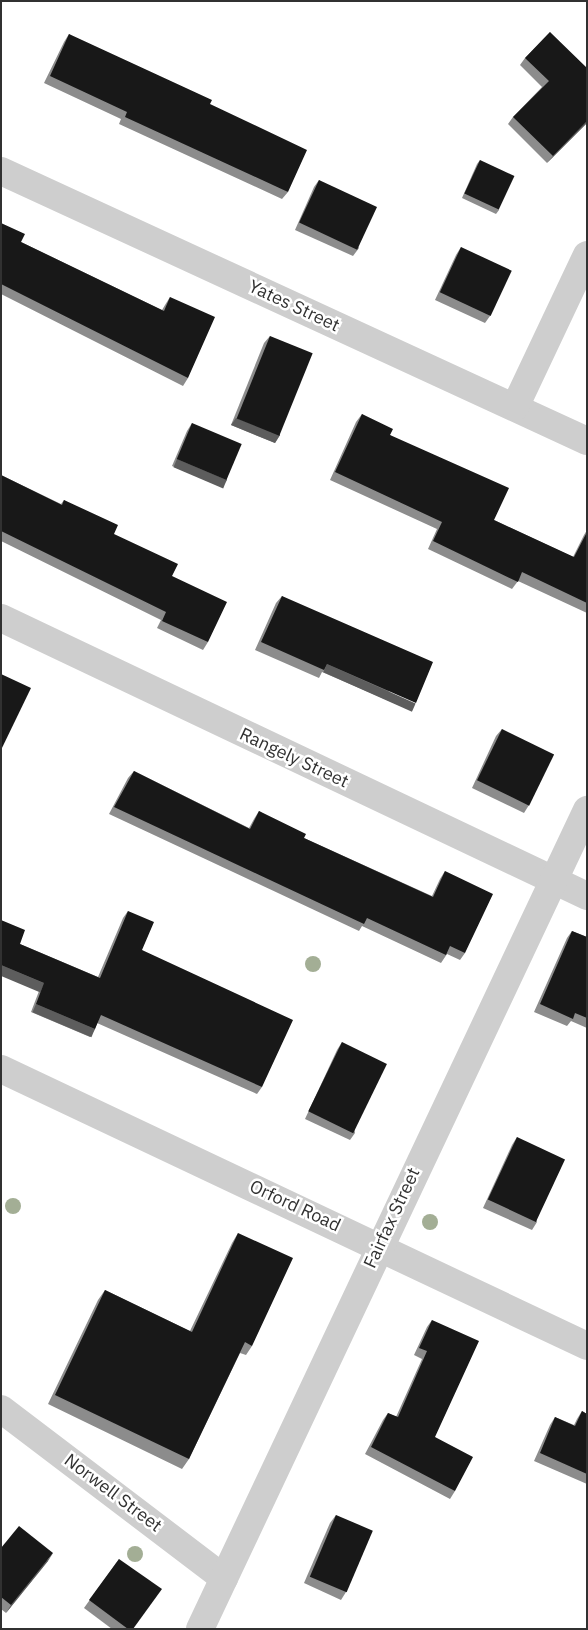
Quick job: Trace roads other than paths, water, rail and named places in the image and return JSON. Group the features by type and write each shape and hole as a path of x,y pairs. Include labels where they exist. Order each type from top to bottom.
{"street":[{"name":"Yates Street","path":"1,171 587,441"},
{"path":"515,407 587,255"},
{"name":"Rangely Street","path":"1,618 587,896"},
{"name":"Fairfax Street","path":"200,1629 551,880 587,810"},
{"name":"Orford Road","path":"1,1069 379,1245 587,1346"},
{"name":"Norwell Street","path":"1,1408 224,1578"}]}
